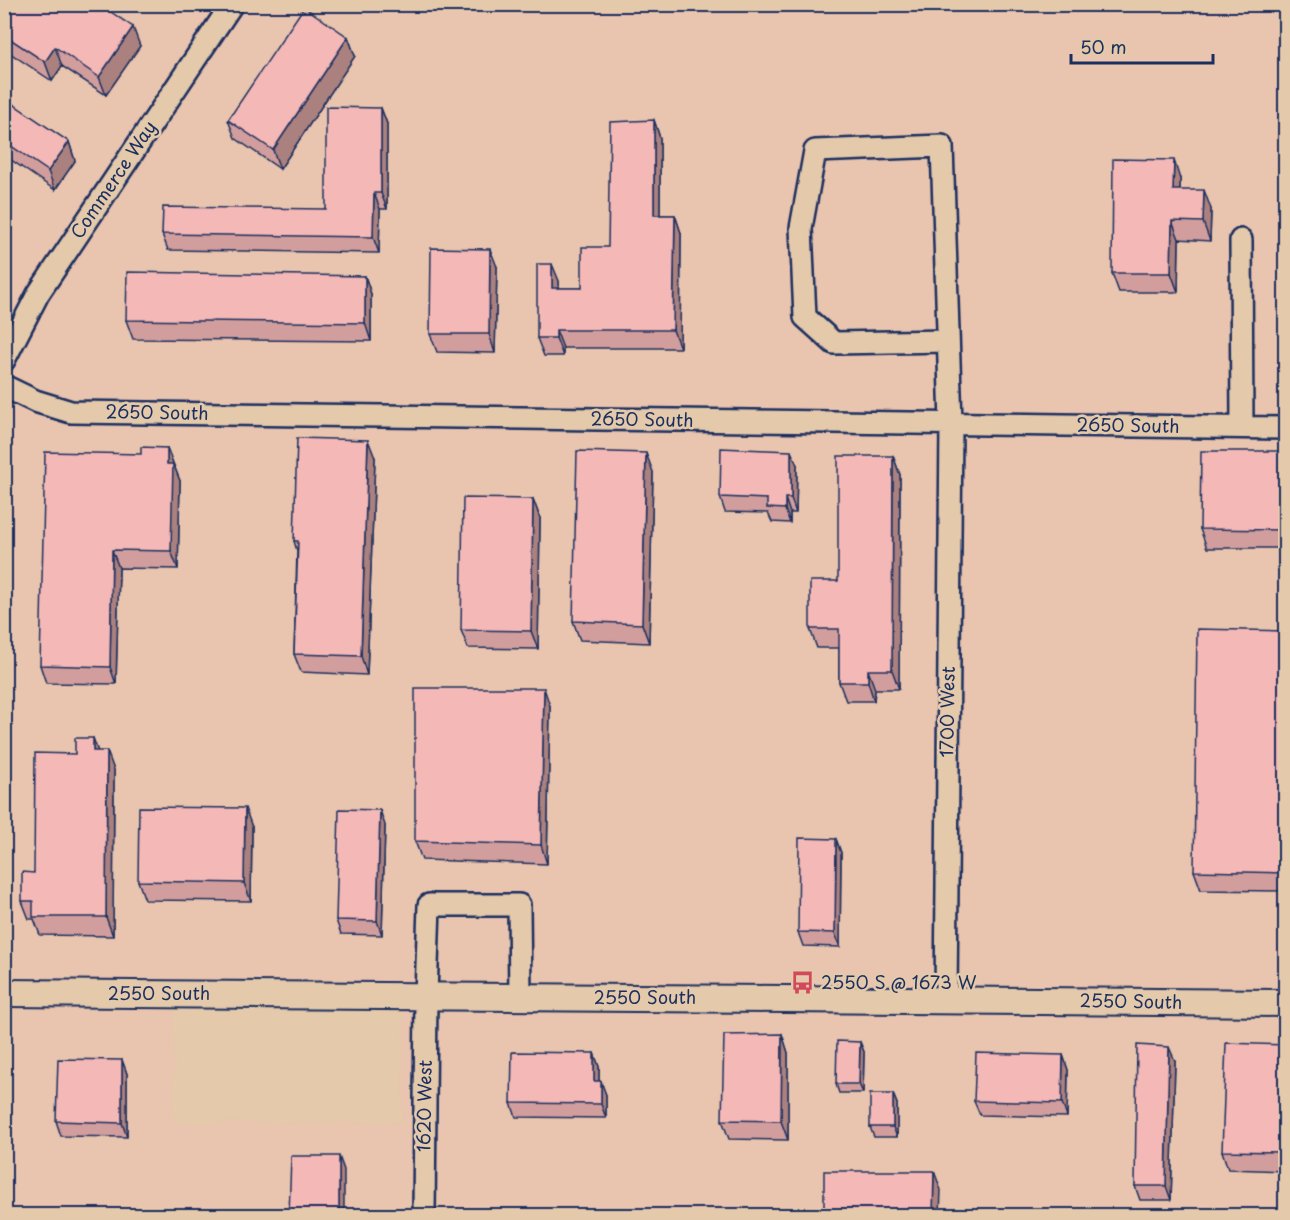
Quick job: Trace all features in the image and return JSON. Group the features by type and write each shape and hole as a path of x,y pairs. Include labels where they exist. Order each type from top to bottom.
{"main road":[{"name":"2550 South","path":"4,993 1286,1003"}],"street":[{"name":"Commerce Way","path":"4,360 38,294 232,4"},
{"name":"1700 West","path":"946,1000 951,423 942,146 815,151 801,228 804,317 834,343 948,341"},
{"path":"1241,240 1242,427"},
{"name":"2650 South","path":"4,387 35,401 71,412 1286,428"},
{"name":"1620 West","path":"424,1215 429,905 519,905 520,997"}],"shaded area":[{"path":"5,5 1285,5 1285,1215 5,1215","holes":["174,1008 404,1008 402,1122 174,1123"]}],"building":[{"path":"4,4 99,4 133,27 99,77 55,47 45,62 4,35"},
{"path":"304,7 348,37 273,150 228,120"},
{"path":"4,98 69,142 48,171 4,141"},
{"path":"326,107 381,108 381,193 374,193 373,237 162,234 163,207 326,209"},
{"path":"654,120 654,215 675,215 673,330 556,330 556,338 537,338 537,264 552,264 552,288 582,288 582,247 608,247 610,122"},
{"path":"1113,159 1174,160 1173,190 1204,190 1203,222 1172,221 1171,273 1112,273"},
{"path":"431,248 490,249 489,334 430,334"},
{"path":"127,272 365,276 365,323 126,320"},
{"path":"297,438 368,440 361,656 294,654 298,541 294,541"},
{"path":"141,447 167,448 167,464 173,464 171,551 112,550 110,667 40,665 45,452 141,454"},
{"path":"721,448 791,451 791,498 785,498 785,509 767,508 767,499 720,497"},
{"path":"577,451 646,453 642,624 573,621"},
{"path":"1201,451 1286,451 1286,530 1200,529"},
{"path":"838,456 893,456 892,670 868,670 868,682 839,682 839,629 810,629 810,581 838,581"},
{"path":"463,498 533,499 531,631 461,630"},
{"path":"1197,629 1286,631 1286,873 1194,871"},
{"path":"415,688 544,688 541,845 415,841"},
{"path":"75,738 93,738 93,751 107,751 106,917 33,917 33,901 22,901 22,872 34,873 35,753 75,754"},
{"path":"139,807 245,808 244,883 138,881"},
{"path":"339,809 380,810 377,921 336,920"},
{"path":"799,838 836,839 835,933 798,932"},
{"path":"782,1034 781,1121 722,1120 724,1035"},
{"path":"837,1041 860,1042 859,1084 836,1084"},
{"path":"1226,1043 1286,1045 1286,1152 1222,1151"},
{"path":"1137,1045 1169,1047 1166,1186 1135,1186"},
{"path":"512,1052 594,1053 594,1081 601,1081 601,1104 511,1103"},
{"path":"976,1053 1063,1055 1062,1103 974,1101"},
{"path":"58,1059 122,1060 122,1123 56,1121"},
{"path":"870,1094 893,1094 893,1127 870,1127"},
{"path":"291,1156 339,1156 339,1215 289,1215"},
{"path":"824,1171 934,1171 933,1215 824,1215"}],"place":[{"name":"2550 S @ 1673 W","path":"803,983"}]}
